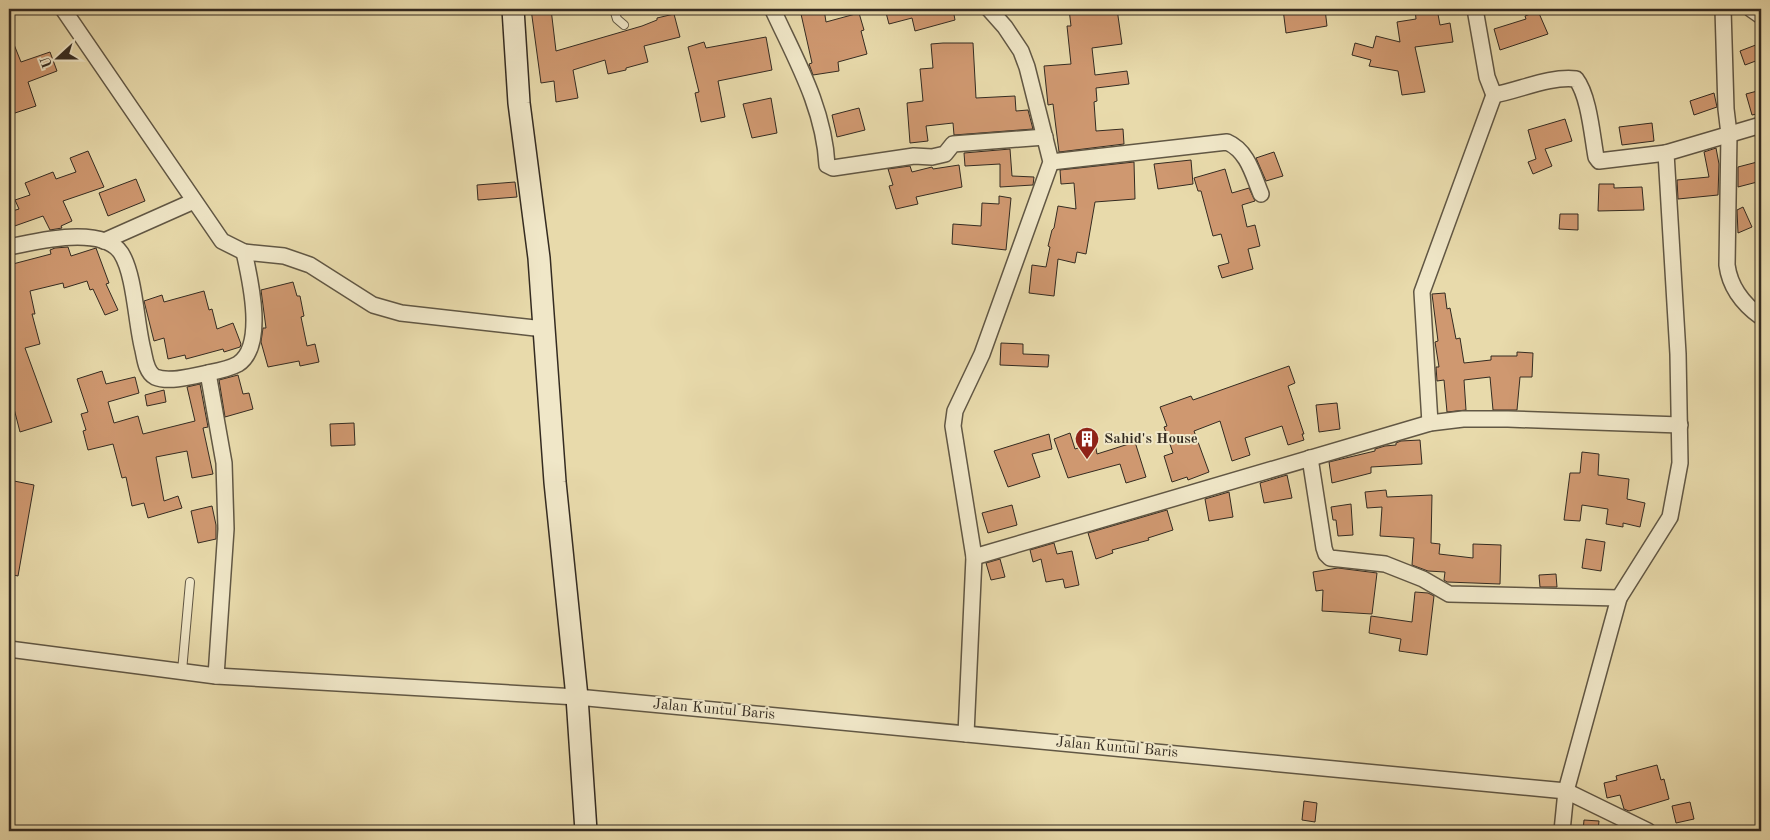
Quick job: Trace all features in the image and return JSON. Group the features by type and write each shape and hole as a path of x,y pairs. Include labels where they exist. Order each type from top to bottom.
{"street":[{"path":"63,9 222,242 244,252 284,256 310,265 373,305 401,313 544,329"},
{"path":"512,9 519,103 539,258 555,482 577,697 586,831"},
{"path":"774,9 812,91 822,125 827,165 833,168 914,156 932,157 945,154 953,144 1045,137"},
{"path":"966,734 974,557 953,426 955,411 982,354 1051,162 1028,67 1005,27 989,9"},
{"path":"1430,423 1422,292 1494,95 1488,76 1475,9"},
{"path":"1723,9 1726,109 1729,134 1729,277 1741,300 1761,316"},
{"path":"1751,9 1761,16"},
{"path":"1494,95 1562,78 1576,79 1580,84 1589,119 1596,157 1599,161 1604,162 1666,153 1761,125"},
{"path":"1051,162 1227,142 1236,146 1246,157 1261,194"},
{"path":"1562,831 1566,792 1619,598 1670,517 1680,463 1678,354 1666,153"},
{"path":"104,241 194,201"},
{"path":"9,247 74,236 87,236 104,241 121,252 127,269 140,340 149,372 156,377 169,379 208,373 238,364 245,357 253,342 254,319 244,252"},
{"path":"208,373 224,463 226,530 216,676"},
{"path":"974,557 1430,423 1463,419 1490,419 1680,426"},
{"path":"1310,458 1324,548 1330,558 1385,564 1423,579 1448,594 1619,598"},
{"name":"Jalan Kuntul Baris","path":"9,649 216,676 577,697 1566,792 1648,831"}],"lane":[{"path":"614,9 616,19 624,25"},
{"path":"182,671 190,582"}],"building":[{"path":"531,9 551,9 556,51 642,26 657,20 657,18 674,14 680,37 644,46 648,62 626,68 626,70 608,74 605,60 573,70 578,98 556,102 554,81 541,83"},
{"path":"824,9 826,22 859,13 864,30 861,31 867,54 838,62 839,71 813,75 809,64 812,63 801,14"},
{"path":"885,9 953,9 955,20 915,31 912,18 889,24"},
{"path":"1069,9 1117,9 1122,44 1092,48 1095,75 1127,71 1129,84 1096,88 1097,101 1094,102 1096,131 1123,129 1124,144 1059,152 1053,104 1048,105 1044,66 1071,64 1067,26 1071,26"},
{"path":"1283,9 1325,9 1327,26 1286,33"},
{"path":"1415,9 1437,9 1440,25 1450,23 1453,42 1415,47 1425,92 1402,95 1398,71 1369,66 1371,60 1352,55 1355,43 1373,48 1376,36 1400,42 1397,22 1416,19"},
{"path":"1538,11 1548,34 1500,50 1494,29 1526,19 1525,16"},
{"path":"9,32 21,62 50,52 57,71 28,82 36,106 9,115"},
{"path":"766,37 772,70 718,81 725,117 701,122 695,93 699,92 688,47 704,42 706,48"},
{"path":"973,43 976,98 1015,96 1016,111 1028,110 1033,129 954,135 953,123 926,126 928,141 910,143 907,103 923,101 920,69 933,68 931,44"},
{"path":"1761,43 1761,59 1745,65 1740,51"},
{"path":"1761,90 1761,113 1752,115 1746,94"},
{"path":"1714,93 1717,107 1694,115 1690,101"},
{"path":"771,98 777,133 752,138 743,104"},
{"path":"859,108 865,130 837,137 832,115"},
{"path":"1565,119 1572,141 1545,149 1552,166 1533,174 1528,162 1536,159 1528,130"},
{"path":"1652,123 1654,141 1622,145 1619,127"},
{"path":"1716,148 1719,164 1718,195 1678,199 1677,180 1709,177 1704,152"},
{"path":"1010,149 1012,176 1034,177 1033,185 1000,187 1000,164 965,166 964,153"},
{"path":"88,151 104,187 63,201 72,221 61,226 62,228 50,230 43,216 9,228 9,212 19,209 15,200 30,195 25,183 53,172 56,179 76,172 70,158"},
{"path":"1274,152 1283,176 1266,181 1256,158"},
{"path":"1191,160 1193,184 1158,189 1154,164"},
{"path":"1761,161 1761,181 1738,187 1738,167"},
{"path":"1134,162 1135,199 1095,202 1086,254 1077,252 1075,263 1058,259 1054,296 1029,293 1032,265 1046,267 1050,247 1048,246 1058,206 1076,209 1074,183 1061,184 1060,170"},
{"path":"959,165 962,187 916,197 918,204 896,209 889,186 893,185 888,169 910,166 912,172 932,167 933,169"},
{"path":"1225,169 1232,193 1249,188 1255,201 1242,205 1247,227 1255,225 1260,246 1248,249 1253,269 1222,278 1218,266 1229,263 1221,234 1213,236 1201,191 1198,191 1194,178"},
{"path":"136,179 145,201 108,216 99,193"},
{"path":"515,182 517,197 478,200 477,185"},
{"path":"1599,184 1614,184 1614,188 1642,187 1644,210 1598,211"},
{"path":"999,196 1011,198 1006,250 952,244 953,224 981,226 982,203 999,204"},
{"path":"1743,207 1752,227 1738,233 1737,210"},
{"path":"1560,214 1578,214 1578,230 1559,229"},
{"path":"68,247 71,256 96,248 109,283 106,284 118,310 105,315 93,289 90,290 87,281 64,288 63,283 30,291 35,314 32,314 40,344 25,348 52,422 20,432 11,397 9,398 9,354 14,353 9,332 12,329 9,317 9,265 51,254 50,250 55,248"},
{"path":"293,282 297,296 300,296 304,316 301,317 307,346 315,344 319,362 300,366 299,361 268,367 261,342 263,328 266,328 261,290"},
{"path":"204,291 209,310 212,309 217,329 233,323 241,344 240,347 224,352 223,349 186,359 185,355 168,359 164,338 154,341 144,301 162,295 164,302"},
{"path":"1445,293 1447,309 1450,308 1456,339 1460,338 1464,363 1491,360 1491,356 1517,356 1517,352 1533,353 1532,377 1520,377 1517,410 1493,410 1490,377 1464,380 1466,410 1447,412 1444,380 1437,381 1436,367 1439,367 1435,342 1438,341 1432,294"},
{"path":"1001,343 1023,344 1023,354 1049,355 1048,367 1000,365"},
{"path":"1289,366 1295,383 1288,386 1304,434 1302,434 1304,440 1288,445 1282,426 1245,438 1250,455 1232,461 1220,421 1194,431 1209,472 1188,480 1187,477 1172,482 1164,456 1173,453 1164,427 1167,426 1160,407 1191,396 1193,400"},
{"path":"102,371 106,384 135,377 139,393 108,402 114,423 138,416 143,434 195,421 187,387 200,384 208,427 203,428 213,474 192,478 187,451 156,457 164,501 178,496 182,508 148,518 144,503 132,506 126,477 122,478 113,444 88,450 83,431 86,430 81,414 88,412 77,379"},
{"path":"238,375 243,394 249,393 253,409 225,417 219,380"},
{"path":"164,390 166,402 147,406 145,395"},
{"path":"1337,403 1340,429 1319,432 1316,405"},
{"path":"354,423 355,445 331,446 330,424"},
{"path":"1070,433 1075,449 1095,443 1097,454 1135,442 1146,477 1126,483 1120,464 1068,478 1054,439"},
{"path":"1049,434 1052,449 1032,454 1040,477 1008,487 994,451"},
{"path":"1420,440 1422,464 1371,467 1371,473 1332,483 1329,462 1375,451 1375,449 1385,446 1396,445 1396,443 1401,441"},
{"path":"1582,452 1599,454 1598,475 1629,479 1627,499 1645,503 1640,527 1623,523 1623,527 1606,524 1608,509 1582,505 1580,521 1564,520 1570,473 1580,473"},
{"path":"1287,475 1292,498 1264,503 1260,483"},
{"path":"9,480 34,485 18,576 9,574"},
{"path":"1386,490 1387,497 1432,495 1431,543 1440,544 1439,554 1473,558 1473,544 1501,545 1500,584 1447,582 1444,580 1445,572 1428,571 1412,565 1414,538 1380,536 1382,507 1367,508 1365,492"},
{"path":"1229,492 1233,517 1209,521 1205,499"},
{"path":"1351,504 1353,535 1338,536 1336,520 1333,520 1331,507"},
{"path":"1012,505 1017,525 988,533 982,513"},
{"path":"212,506 216,525 216,539 198,543 191,511"},
{"path":"1167,510 1173,530 1148,538 1149,540 1112,550 1113,553 1096,559 1088,533"},
{"path":"1586,539 1605,542 1601,571 1582,568"},
{"path":"1054,543 1057,554 1072,551 1079,585 1065,588 1063,579 1046,582 1041,559 1033,562 1030,550"},
{"path":"1000,559 1005,577 991,580 986,563"},
{"path":"1338,568 1377,573 1372,614 1322,611 1323,590 1316,591 1313,572"},
{"path":"1556,574 1557,587 1540,587 1539,575"},
{"path":"1415,592 1428,593 1434,596 1427,655 1399,651 1401,639 1369,633 1371,616 1412,622"},
{"path":"1657,765 1661,780 1664,779 1669,799 1629,811 1624,809 1620,795 1607,798 1604,783 1617,780 1616,776"},
{"path":"1304,801 1317,803 1315,822 1302,820"},
{"path":"1690,802 1694,819 1676,823 1672,806"},
{"path":"1584,820 1599,821 1598,831 1583,831"}],"place":[{"name":"Sahid's House","path":"1087,460"}]}
